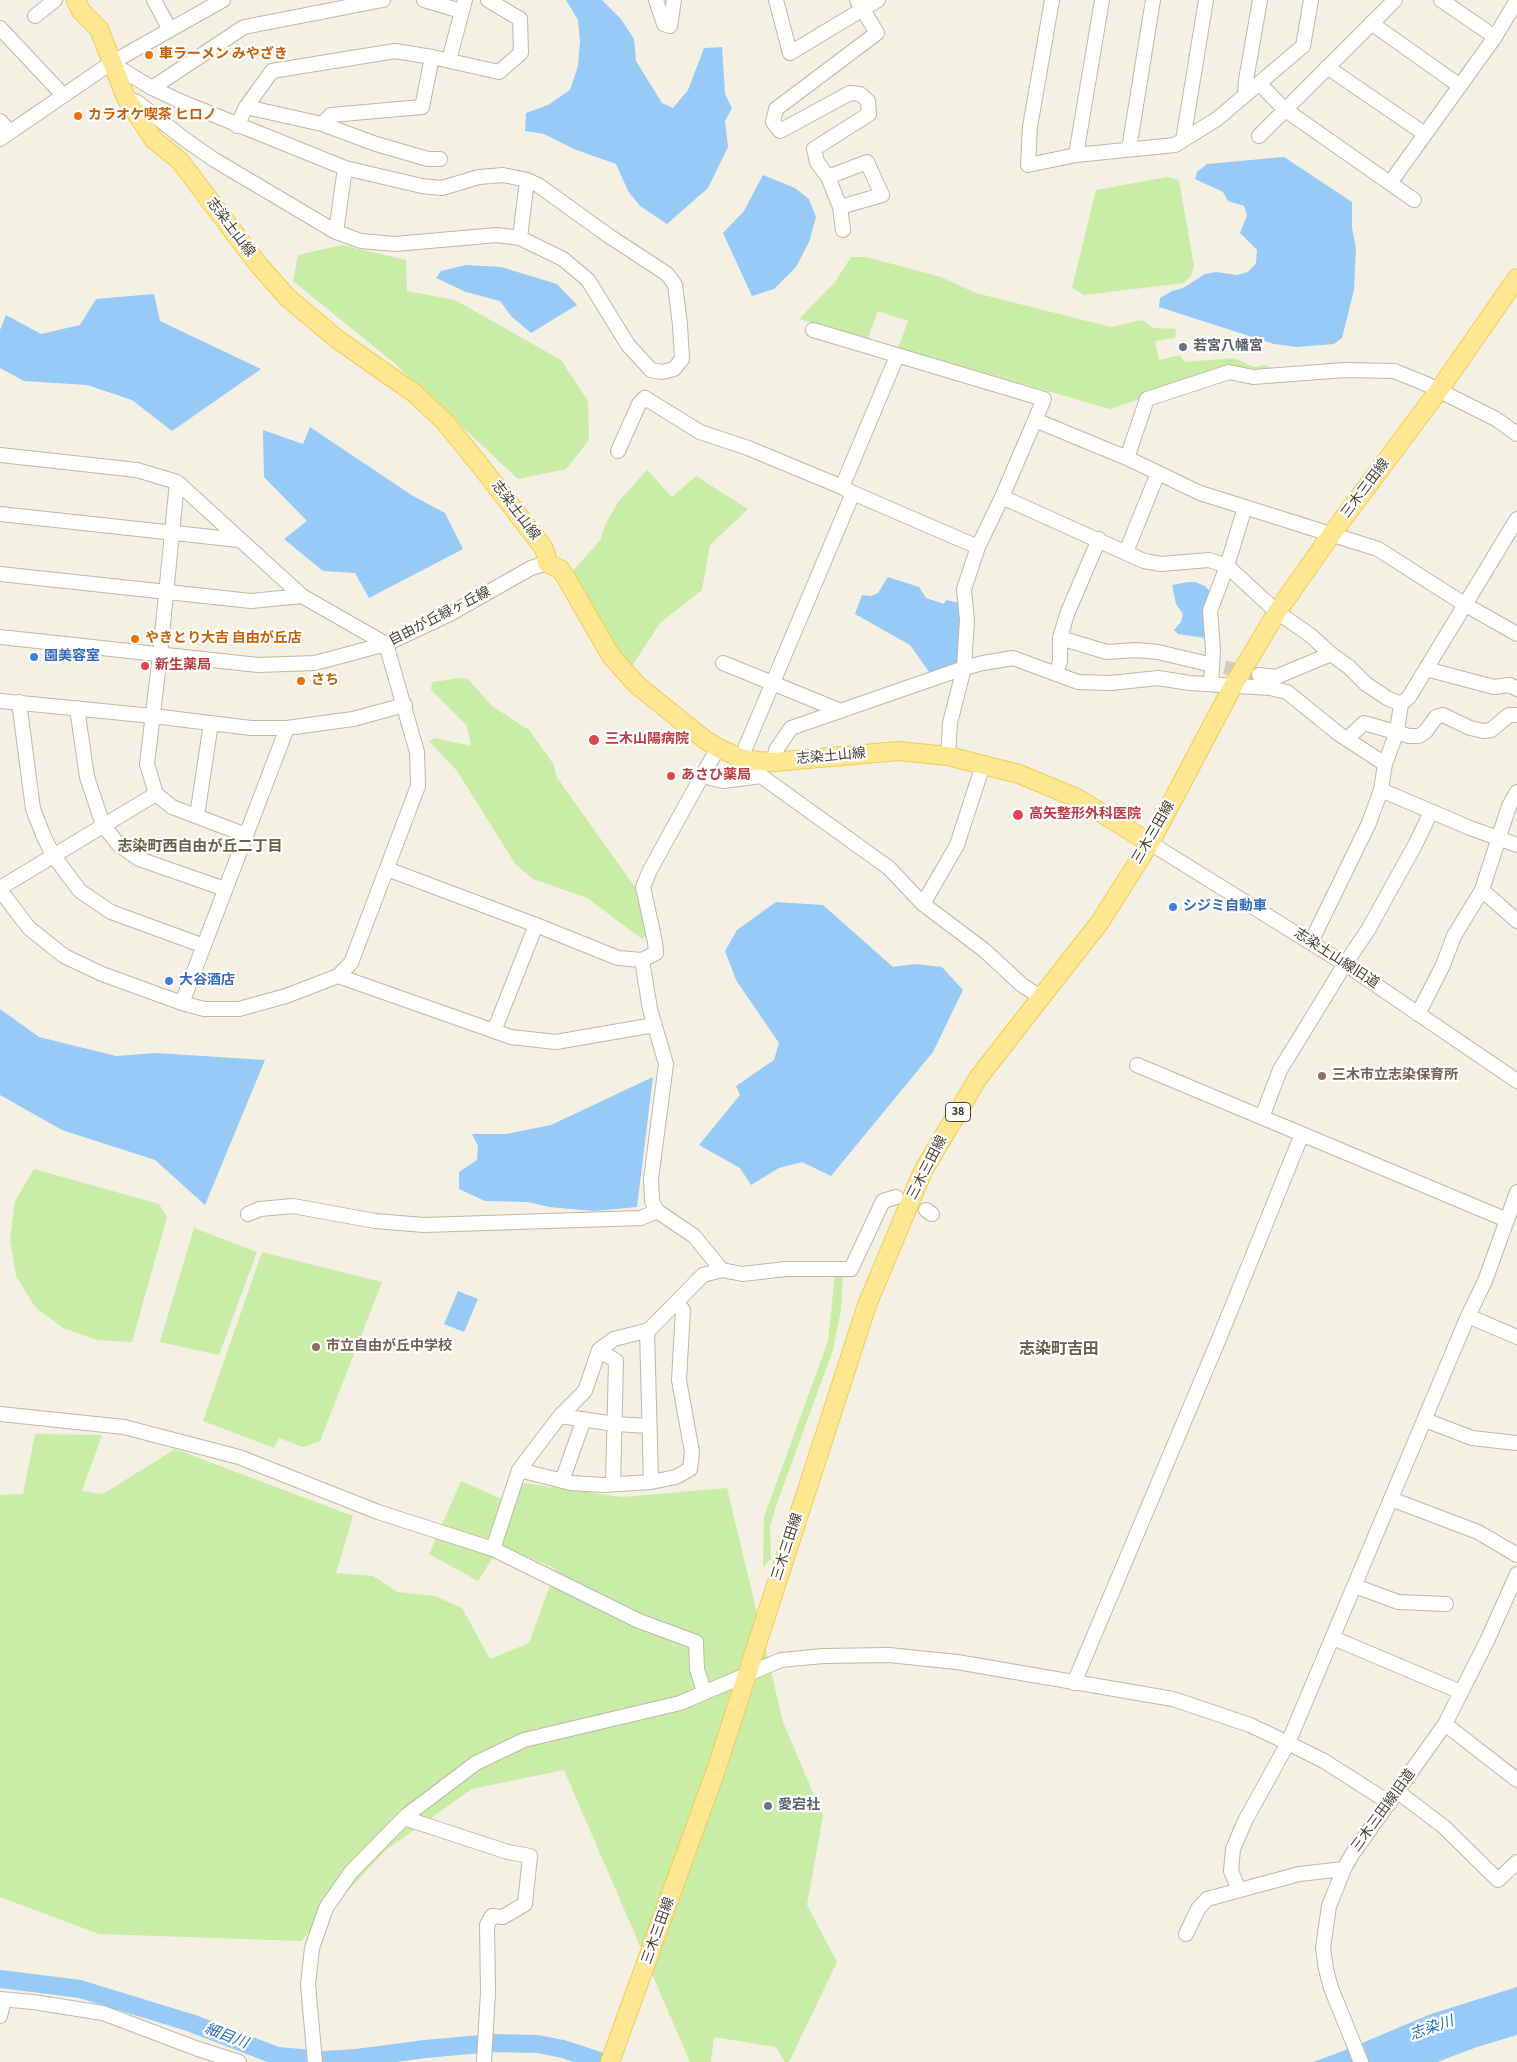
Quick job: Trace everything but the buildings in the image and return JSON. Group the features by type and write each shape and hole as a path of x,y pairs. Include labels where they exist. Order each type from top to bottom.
{"main road":[{"name":"志染土山線","path":"76,0 81,11 99,29 126,98 154,140 180,161 257,263 288,298 337,339 414,393 444,421 543,547 547,563 560,569 611,656 623,671 636,685 704,739 718,748 764,766 898,751 948,756 1019,774 1078,798 1150,843"},
{"name":"三木三田線","path":"611,2059 716,1770 867,1306 923,1172 978,1078 1100,922 1150,843 1233,686 1277,612 1331,535 1439,390 1517,278"}],"street":[{"path":"35,16 55,0"},
{"path":"154,0 170,30"},
{"path":"0,121 5,136 111,63 222,0"},
{"path":"152,88 244,27 383,0"},
{"path":"424,0 463,6 449,60"},
{"path":"237,126 246,107 272,71 395,51 449,60 500,72 521,53 520,18 488,0"},
{"path":"656,0 664,24 670,26 674,0"},
{"path":"778,1 790,53 860,4 878,0"},
{"path":"1052,0 1030,127 1028,165 1076,155 1175,145 1217,119 1303,46 1311,0"},
{"path":"1076,155 1102,0"},
{"path":"1128,150 1153,0"},
{"path":"1183,140 1206,0"},
{"path":"1245,95 1260,0"},
{"path":"1259,136 1395,0"},
{"path":"1441,0 1495,37"},
{"path":"1390,183 1495,37 1517,0"},
{"path":"843,230 840,207 828,177 817,162 814,149 869,114 868,101 860,94 850,92 780,131 773,122 776,109 877,33 860,4"},
{"path":"1372,23 1460,86"},
{"path":"0,28 63,95"},
{"path":"322,124 331,115 422,107 432,57"},
{"path":"111,63 152,88 237,126 344,168 422,186 442,188 479,177 503,175 527,180 538,185 609,236 667,274 675,285 682,359 674,369 662,372 651,370 628,345 588,280 563,260 520,238 497,235 395,244 361,241 336,232 214,159 187,141 137,102 126,98"},
{"path":"1327,67 1425,134"},
{"path":"1260,84 1284,109 1414,200"},
{"path":"246,107 322,124 376,144 428,160 440,159"},
{"path":"828,177 867,162 882,195 840,207"},
{"path":"336,232 344,168"},
{"path":"520,238 527,180"},
{"path":"813,330 1044,398 1002,497 978,547 964,588 967,620 964,668 950,723 948,756"},
{"path":"741,758 774,682 897,356"},
{"path":"1127,458 1147,399 1229,372 1253,377 1345,370 1394,371 1439,390 1496,419 1517,434"},
{"path":"618,451 639,404 646,398 700,432 748,448 978,547"},
{"path":"1035,420 1127,458 1200,493 1378,549 1464,604 1517,634"},
{"path":"0,455 137,470 177,482 302,596 386,644 417,752 418,786 351,963 338,976 286,996 239,1009 204,1009 102,974 64,956 29,928 0,889 156,794"},
{"path":"1126,552 1158,473"},
{"path":"177,482 154,716 147,764 156,794 172,807 246,835"},
{"path":"1002,497 1099,539 1144,561 1161,564 1209,560 1228,566 1277,612 1310,635 1366,684 1387,698 1401,704"},
{"path":"1211,683 1213,649 1210,611 1228,566 1245,507"},
{"path":"0,514 172,531 239,540"},
{"path":"1311,942 1370,823 1381,790 1385,764 1397,731 1401,704 1409,697 1517,519"},
{"path":"1056,674 1060,661 1060,638 1067,614 1099,539"},
{"name":"自由が丘緑ヶ丘線","path":"0,637 258,665 314,663 386,644 448,615 531,568 547,563"},
{"path":"0,574 251,600 302,596"},
{"path":"1060,638 1107,652 1136,650 1158,652 1204,663"},
{"path":"1259,675 1276,677 1331,654"},
{"path":"702,776 723,781 764,766 791,728 964,668 1013,658 1078,682 1111,683 1158,678 1270,688 1287,692 1347,739 1385,764"},
{"path":"723,663 774,682 840,711"},
{"path":"1426,669 1494,687 1510,684 1517,689"},
{"path":"0,701 252,728 286,728 353,719 405,706"},
{"path":"18,702 33,809 53,855 80,891 111,912 204,946"},
{"path":"77,708 87,777 103,826 118,844 139,859 225,890"},
{"path":"1347,739 1364,723 1409,736 1419,736 1426,731 1436,717 1443,715 1470,728 1484,731 1491,730 1509,715 1517,715"},
{"path":"197,816 211,723"},
{"path":"182,1003 286,728"},
{"path":"387,869 536,924 618,958 642,960 656,953 643,887 650,870 718,748"},
{"path":"922,904 957,845 983,765"},
{"path":"764,766 889,868 922,904 984,950 1022,985 1042,998"},
{"path":"1381,790 1431,812 1517,845"},
{"path":"1418,1014 1443,965 1454,936 1482,890 1509,806 1517,792"},
{"path":"1262,1117 1280,1070 1368,930 1431,812"},
{"name":"志染土山線旧道","path":"1150,843 1345,964 1517,1081"},
{"path":"1482,890 1517,921"},
{"path":"494,1032 536,924"},
{"path":"642,960 650,1009 666,1064 652,1179 652,1201 657,1211 694,1236 722,1270"},
{"path":"338,976 511,1037 556,1042 654,1025"},
{"path":"1136,1064 1507,1220"},
{"path":"1074,1683 1221,1334 1302,1134"},
{"path":"1239,1890 1231,1871 1233,1849 1245,1821 1288,1743 1468,1316 1485,1281 1517,1192"},
{"path":"493,1549 519,1470 560,1416 585,1391 599,1350 614,1339 650,1330 703,1275 722,1270 742,1274 786,1269 851,1269 883,1201 896,1197"},
{"path":"248,1214 260,1209 293,1206 375,1221 424,1224 641,1218 657,1211"},
{"path":"519,1470 562,1481 613,1484 651,1482 676,1477 690,1469 692,1452 679,1380 683,1310 676,1302"},
{"path":"1468,1316 1517,1337"},
{"path":"646,1330 651,1482"},
{"path":"599,1350 616,1361 613,1484"},
{"path":"0,1414 124,1427 239,1457 378,1512 493,1549 639,1621 696,1642 697,1669 704,1692"},
{"path":"560,1416 614,1424 649,1426"},
{"path":"562,1481 584,1419"},
{"path":"1425,1420 1472,1438 1517,1442"},
{"path":"1391,1499 1478,1532 1517,1555"},
{"name":"三木三田線旧道","path":"1361,2062 1331,1988 1323,1948 1330,1906 1344,1870 1445,1724 1487,1641 1517,1574"},
{"path":"1355,1586 1398,1602 1446,1604"},
{"path":"1333,1638 1461,1692"},
{"path":"314,2057 308,1985 312,1948 326,1908 351,1872 404,1818 476,1763 524,1740 680,1703 781,1660 822,1656 889,1655 957,1662 1173,1700 1250,1725 1394,1798 1444,1827 1498,1880 1517,1862"},
{"path":"1445,1724 1517,1780"},
{"path":"404,1818 508,1852 530,1856 525,1904 503,1916 492,1916 487,1925 488,1992 485,2061"},
{"path":"1186,1934 1198,1910 1207,1899 1299,1874 1344,1870"},
{"path":"0,2016 2,1999 103,2013 198,2049 239,2062"}],"green space":[{"path":"1167,177 1179,180 1194,266 1191,276 1184,283 1084,295 1072,288 1096,190"},
{"path":"342,245 406,260 407,291 455,300 561,360 588,401 589,440 566,469 518,479 393,362 293,281 298,255"},
{"path":"851,257 866,257 941,277 976,293 1111,327 1142,320 1153,328 1176,329 1175,338 1155,341 1159,360 1180,355 1185,362 1234,358 1254,367 1264,365 1272,368 1262,374 1233,367 1110,409 898,348 908,321 878,311 868,338 799,319 835,282"},
{"path":"647,470 672,497 696,476 748,509 710,545 702,590 660,623 632,666 610,642 572,572 601,539 605,525 618,502"},
{"path":"461,678 468,679 492,706 529,730 554,765 556,776 635,887 643,911 646,936 642,939 587,898 533,879 516,865 457,771 429,741 435,738 471,746 467,726 431,690 432,682"},
{"path":"34,1169 159,1204 167,1217 132,1342 97,1340 63,1328 35,1307 16,1276 10,1239 15,1201"},
{"path":"194,1228 257,1252 219,1355 160,1342"},
{"path":"262,1252 382,1282 320,1441 303,1447 279,1438 274,1448 203,1421"},
{"path":"835,1274 843,1275 841,1310 833,1350 776,1506 770,1527 771,1559 763,1567 764,1517 828,1341"},
{"path":"35,1434 102,1435 82,1491 103,1494 175,1449 353,1516 336,1573 373,1576 398,1592 435,1596 462,1608 490,1659 529,1643 556,1569 501,1545 478,1581 429,1554 461,1481 511,1503 524,1483 622,1497 727,1488 783,1722 823,1816 807,1905 837,1962 789,2062 785,2062 776,2047 714,2037 711,2062 690,2062 564,1770 472,1789 386,1850 301,1941 99,1934 0,1897 0,1495 23,1494"}],"water":[{"path":"566,0 602,0 621,19 634,39 636,61 662,103 673,108 688,90 704,48 722,47 725,94 732,108 725,121 728,147 708,188 667,224 640,206 628,191 616,164 574,149 544,134 525,131 526,113 548,105 570,90 578,66 580,41 578,20"},
{"path":"1284,157 1352,202 1352,228 1356,248 1354,290 1342,338 1334,344 1297,347 1274,344 1159,307 1160,298 1172,291 1183,288 1205,274 1216,272 1237,275 1248,272 1256,263 1257,250 1240,233 1247,215 1244,206 1228,201 1223,192 1195,179 1197,172 1207,164"},
{"path":"763,175 795,188 809,199 816,217 809,242 796,267 774,289 752,296 723,233 744,211"},
{"path":"466,265 501,267 557,284 577,305 531,333 511,316 500,301 466,292 436,278 441,271"},
{"path":"154,294 160,321 261,369 172,431 132,400 87,385 24,381 0,368 0,330 6,315 41,334 80,325 96,299"},
{"path":"310,427 413,496 445,513 463,549 369,598 355,573 323,571 284,539 307,521 264,477 263,430 303,444"},
{"path":"888,577 919,587 926,598 944,604 946,600 960,603 962,630 960,663 932,676 910,645 855,614 862,595 871,596 878,593"},
{"path":"1195,582 1205,586 1211,593 1205,638 1178,634 1174,630 1181,622 1183,614 1176,604 1172,585"},
{"path":"776,902 823,905 893,967 915,964 942,967 963,990 933,1052 831,1176 802,1162 779,1168 751,1185 740,1168 699,1145 740,1095 736,1086 774,1060 779,1043 736,980 725,951 737,930"},
{"path":"0,1009 39,1037 116,1056 156,1053 265,1060 205,1205 155,1160 62,1130 0,1095"},
{"path":"653,1077 637,1207 594,1211 549,1207 528,1202 485,1201 459,1189 459,1172 477,1160 478,1146 472,1134 506,1134 551,1125"},
{"path":"458,1291 478,1299 464,1332 444,1324"},
{"name":"志染川","path":"1517,1987 1517,2035 1437,2062 1313,2062 1431,2014"}],"waterway":[{"name":"細目川","path":"0,1979 80,1989 191,2023 277,2056 324,2060 492,2043 538,2044 563,2049 603,2062"}],"tunnel":[{"path":"1204,663 1259,675"}],"place":[{"name":"車ラーメン みやざき","path":"149,55"},
{"name":"カラオケ喫茶 ヒロノ","path":"78,116"},
{"name":"若宮八幡宮","path":"1183,347"},
{"name":"やきとり大吉 自由が丘店","path":"135,639"},
{"name":"園美容室","path":"34,657"},
{"name":"新生薬局","path":"145,666"},
{"name":"さち","path":"301,681"},
{"name":"三木山陽病院","path":"594,740"},
{"name":"あさひ薬局","path":"671,776"},
{"name":"高矢整形外科医院","path":"1018,815"},
{"name":"シジミ自動車","path":"1173,907"},
{"name":"大谷酒店","path":"169,981"},
{"name":"三木市立志染保育所","path":"1322,1076"},
{"name":"市立自由が丘中学校","path":"316,1347"},
{"name":"愛宕社","path":"768,1806"}],"district":[{"name":"志染町西自由が丘二丁目","path":"200,848"},
{"name":"志染町吉田","path":"1059,1350"}]}
